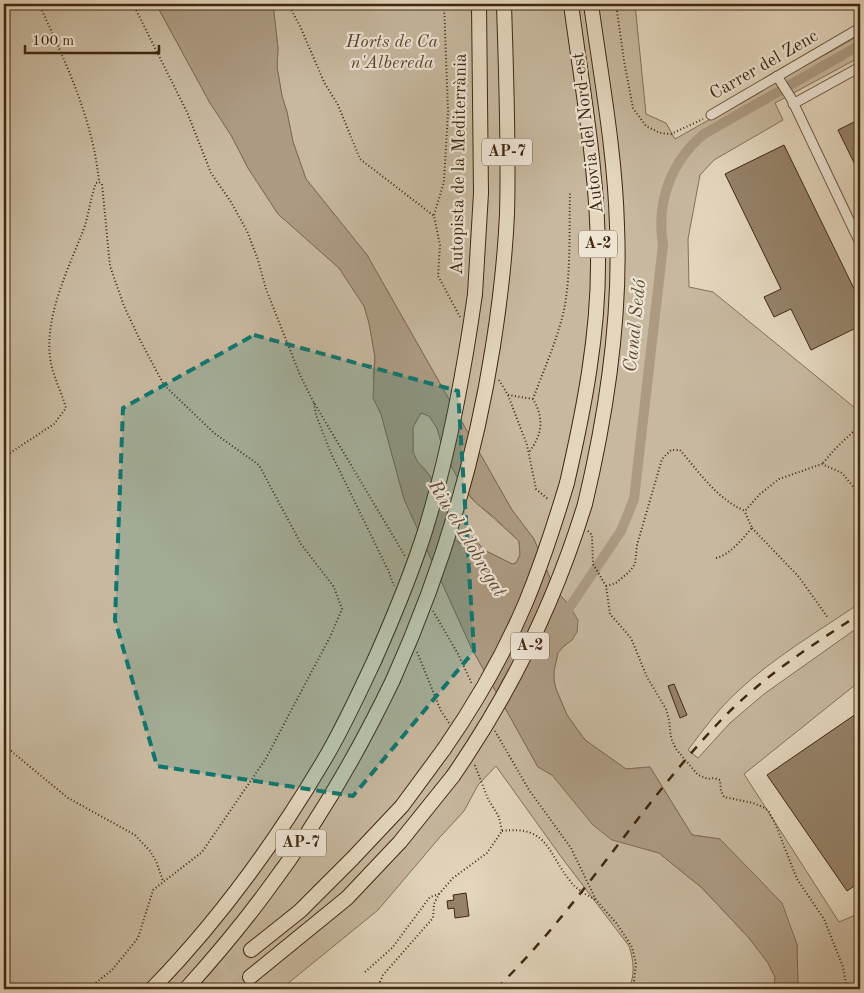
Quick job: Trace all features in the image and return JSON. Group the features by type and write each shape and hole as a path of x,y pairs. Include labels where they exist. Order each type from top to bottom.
{"highway":[{"name":"Autopista de la Mediterrània","path":"152,989 206,929 274,839 327,754 375,660 408,582 436,493 455,413 475,294 481,193 479,4"},
{"name":"AP-7","path":"186,989 266,892 302,842 350,765 393,680 434,582 459,504 487,383 500,301 507,175 504,4"},
{"name":"Autovia del Nord-est","path":"251,950 300,911 402,806 444,749 490,676 525,604 543,558 567,483 577,438 589,375 597,306 598,259 594,163 571,4"},
{"name":"Autovia del Nord-est","path":"250,977 347,898 400,842 453,776 498,706 531,644 571,548 585,504 610,383 617,306 618,265 615,185 607,114 590,4"}],"street":[{"name":"Carrer del Zenc","path":"711,115 779,79 860,28"},
{"path":"792,101 860,67"},
{"path":"779,79 792,101 860,243"}],"path":[{"path":"39,4 67,64 89,127 99,182 102,184 110,266 124,306 140,340 164,385 214,433 259,465 301,544 334,587 342,608 330,637 265,760 202,852 153,890 138,938 112,970 88,989"},
{"path":"133,4 187,112 211,173 231,202 247,231 266,289 300,375 313,401 403,552"},
{"path":"288,4 300,26 324,82 338,105 360,160"},
{"path":"434,216 444,182 448,111 444,4"},
{"path":"616,4 633,108 646,126 660,133 671,134 711,115"},
{"path":"4,457 54,424 66,408 62,393 54,378 49,336 60,293 89,212 91,195 96,183 99,182"},
{"path":"529,452 541,429 539,410 533,399 545,368 564,305 568,269 570,193"},
{"path":"508,395 533,399"},
{"path":"745,511 760,494 779,479 822,464 860,423"},
{"path":"828,618 799,577 752,528 745,511 734,506 718,493 680,450 671,450 662,460 637,546 635,564 616,583 606,586 610,614 631,638 646,677 666,708 670,720 671,738 676,749 698,774 708,779 720,780 721,792 724,797 753,803 765,808 769,812 800,884 824,919 842,967 847,989"},
{"path":"822,464 842,473 860,494"},
{"path":"716,558 722,557 741,541 752,528"},
{"path":"435,615 471,680"},
{"path":"496,734 529,790 571,848 596,900 617,924 632,948 636,964 633,989"},
{"path":"4,750 11,751 68,798 135,835 150,850 163,882"},
{"path":"381,989 380,982 383,974 433,918 434,904 439,894 453,878 487,853 502,830 516,829 532,833 546,843 571,882 584,894 596,900"},
{"path":"365,972 392,948 430,898 439,894"}],"highlighted area":[{"path":"254,335 458,391 474,651 353,796 157,766 115,620 123,408"}],"green space":[{"path":"4,4 156,4 210,103 231,135 248,168 278,214 339,268 364,306 375,357 373,376 377,406 381,414 404,499 471,647 538,767 552,775 638,847 659,853 702,888 749,938 768,963 775,977 774,989 629,989 633,968 629,946 562,858 496,766 478,785 464,811 378,910 281,989 4,989"},
{"name":"Horts de Ca n'Albereda","path":"273,4 635,4 646,114 666,123 675,139 860,35 860,57 775,103 783,120 714,160 700,175 688,239 689,287 713,292 860,412 860,603 782,656 752,679 711,719 688,750 698,758 730,723 764,694 860,626 860,681 744,774 839,922 860,913 860,989 798,989 797,944 720,839 692,835 650,767 626,769 585,740 567,715 556,689 554,671 558,652 572,640 573,613 569,605 554,588 534,539 512,510 367,255 306,179 293,142 282,96 277,67 278,48"},
{"path":"421,413 429,416 437,428 442,445 463,487 471,498 519,541 520,555 516,563 512,564 484,550 473,538 464,546 454,539 448,508 440,491 417,461 413,452 413,427"}],"shaded area":[{"path":"156,4 273,4 278,49 277,67 282,96 293,142 306,179 367,255 512,510 534,539 554,588 569,605 578,620 577,632 572,640 558,653 554,671 556,689 567,715 585,740 626,769 650,767 692,835 720,839 782,903 797,944 798,989 774,989 775,977 768,963 749,938 702,888 659,853 612,840 593,825 552,775 538,767 471,647 404,499 381,414 373,398 375,357 364,306 339,268 278,214 248,168 231,135 210,103","holes":["421,413 429,416 437,428 443,450 460,483 476,503 519,541 520,555 516,563 512,564 484,550 473,537 464,546 454,539 448,508 440,491 417,461 413,452 413,427"]}],"building":[{"path":"860,119 860,175 838,130"},
{"path":"784,145 860,301 860,326 811,350 791,309 774,317 764,297 781,289 725,174"},
{"path":"674,684 687,715 680,718 668,686"},
{"path":"856,714 860,720 860,882 847,891 767,775"},
{"path":"466,893 469,916 455,918 454,908 448,909 447,901 454,900 453,895"}],"waterway":[{"name":"Canal Sedó","path":"563,617 621,531 634,499 663,245 662,213 668,184 675,170 692,145 704,134 860,45"}],"tunnel":[{"path":"191,989 251,950"},
{"path":"233,989 250,977"}],"railway":[{"path":"496,989 556,923 666,784 724,717 755,688 806,649 860,614"}],"water label":[{"name":"Riu el Llobregat","path":"466,539"}]}
